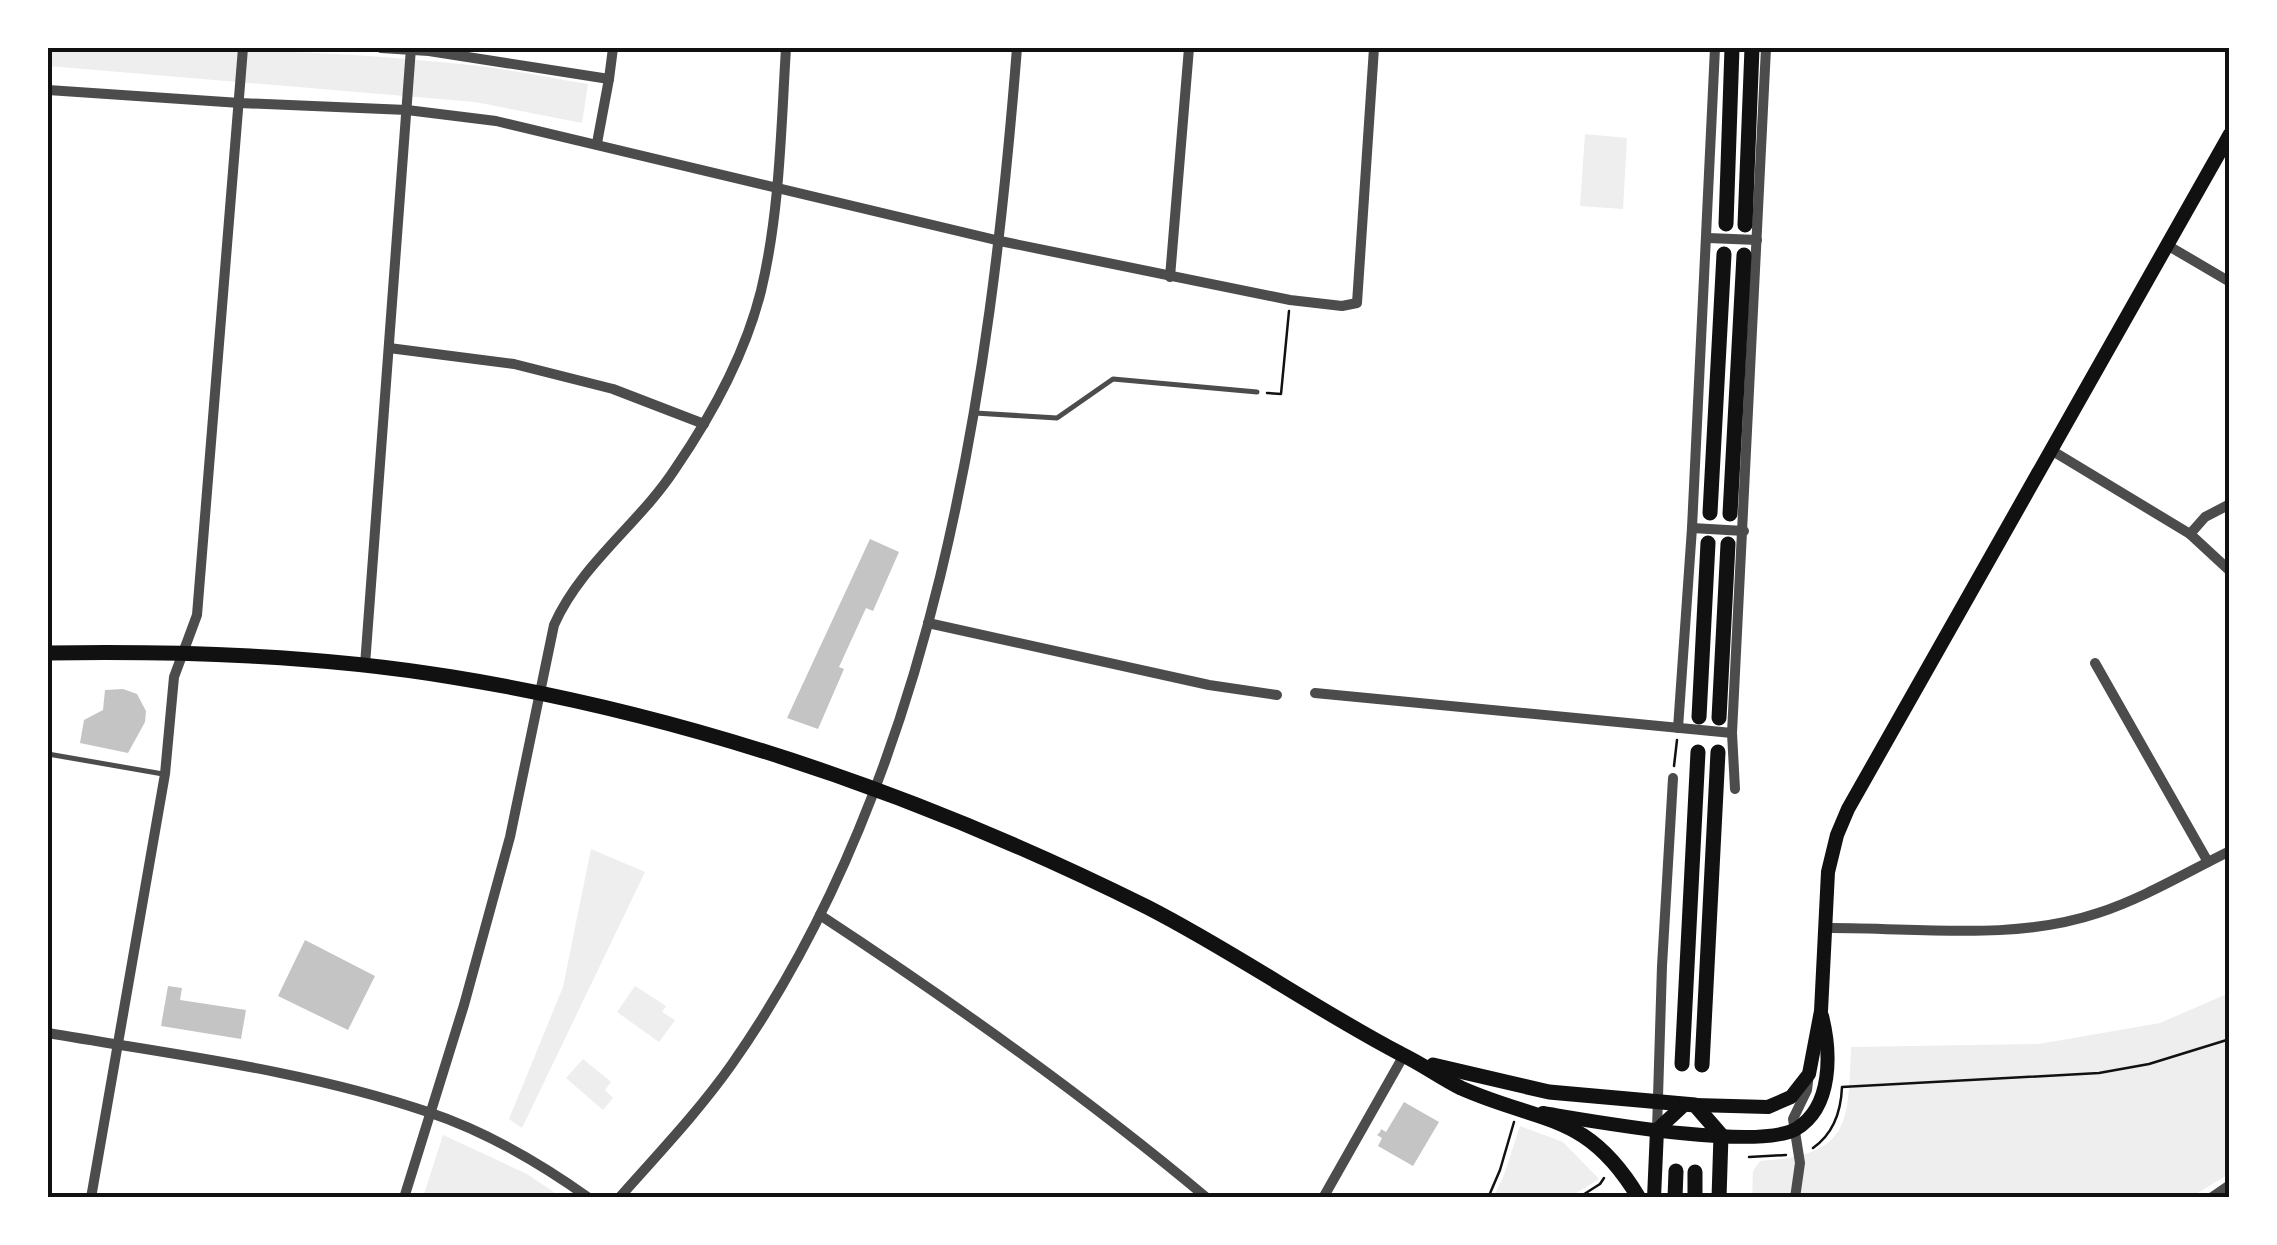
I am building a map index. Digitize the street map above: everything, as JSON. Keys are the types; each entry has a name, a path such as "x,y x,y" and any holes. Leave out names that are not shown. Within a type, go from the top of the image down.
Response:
{"main road":[{"path":"1726,224 1732,48"},
{"path":"1745,225 1752,48"},
{"path":"1412,1058 1549,1092 1768,1107 1791,1097 1809,1074 1821,1011 1832,853 1848,809 2230,134"},
{"path":"1710,513 1724,254"},
{"path":"1730,514 1744,255"},
{"path":"1699,717 1708,543"},
{"path":"1718,718 1728,544"},
{"path":"48,652 182,654 365,665 538,692 677,726 825,770 1146,907 1460,1087 1533,1111 1588,1138 1608,1154 1639,1198"},
{"path":"1682,1064 1698,752"},
{"path":"1702,1064 1718,752"},
{"path":"1533,1111 1657,1130 1721,1135 1794,1130 1810,1116 1824,1090 1828,1042 1821,1011"},
{"path":"1654,1198 1657,1130 1690,1104"},
{"path":"1690,1104 1721,1135 1719,1198"},
{"path":"1675,1198 1676,1171"},
{"path":"1695,1172 1695,1198"}],"street":[{"path":"91,1198 165,774 172,690 197,615 244,48"},
{"path":"381,48 411,48 609,79"},
{"path":"365,665 411,48"},
{"path":"596,143 613,48"},
{"path":"404,1198 464,1006 510,837 548,646 566,599 673,473 704,424 727,382 761,290 776,190 786,48"},
{"path":"619,1198 730,1068 763,1017 820,915 908,691 928,623 975,412 1000,242 1016,48"},
{"path":"1170,276 1189,48"},
{"path":"48,90 407,110 496,121 1000,242 1290,300 1342,306 1358,303 1374,48"},
{"path":"1678,728 1708,238 1715,48"},
{"path":"1734,789 1732,733 1766,48"},
{"path":"1708,238 1757,240"},
{"path":"2167,245 2230,282"},
{"path":"389,348 530,368 612,389 704,424"},
{"path":"2051,450 2190,534 2230,571"},
{"path":"2190,534 2205,517 2230,504"},
{"path":"1692,528 1744,531"},
{"path":"928,623 1209,685 1277,695"},
{"path":"2095,663 2208,862"},
{"path":"1315,692 1732,733"},
{"path":"1657,1130 1673,778"},
{"path":"1824,928 1992,930 2059,923 2130,900 2230,851"},
{"path":"820,915 1014,1047 1121,1126 1208,1198"},
{"path":"48,1033 316,1080 430,1112 509,1148 589,1198"},
{"path":"1323,1198 1412,1058"},
{"path":"1795,1198 1800,1153 1793,1119 1808,1090 1809,1074"},
{"path":"2211,1198 2230,1185"}],"lane":[{"path":"975,412 1057,418 1113,379 1257,392"},
{"path":"48,754 165,774"}],"path":[{"path":"1257,392 1281,394 1290,300"},
{"path":"1673,778 1678,728"},
{"path":"1750,1157 1800,1153 1816,1147 1839,1114 1842,1087 2099,1073 2149,1064 2230,1039"},
{"path":"1488,1198 1515,1121"},
{"path":"1578,1198 1604,1178"}],"shaded area":[{"path":"48,48 357,55 476,66 588,84 582,123 475,102 48,66"},
{"path":"1585,134 1627,138 1623,209 1580,206"},
{"path":"591,849 645,872 522,1128 509,1119 563,987"},
{"path":"635,986 666,1006 662,1012 675,1020 659,1042 617,1012"},
{"path":"2229,993 2229,1174 2191,1197 1752,1198 1753,1171 1760,1161 1812,1152 1828,1143 1838,1131 1848,1097 1851,1047 2039,1044 2160,1023"},
{"path":"583,1059 611,1082 605,1090 613,1098 603,1110 566,1078"},
{"path":"1520,1126 1563,1142 1599,1179 1570,1197 1493,1197"},
{"path":"443,1135 527,1174 561,1197 423,1197"}],"building":[{"path":"870,539 899,552 873,611 866,608 839,667 844,669 818,729 787,718"},
{"path":"123,689 137,694 146,711 145,722 128,753 80,743 84,720 103,710 105,690"},
{"path":"305,940 375,976 348,1030 278,996"},
{"path":"168,986 182,988 180,1000 246,1010 241,1039 161,1026"},
{"path":"1404,1102 1439,1122 1413,1166 1378,1146 1382,1138 1377,1135 1381,1129 1386,1132"}]}
